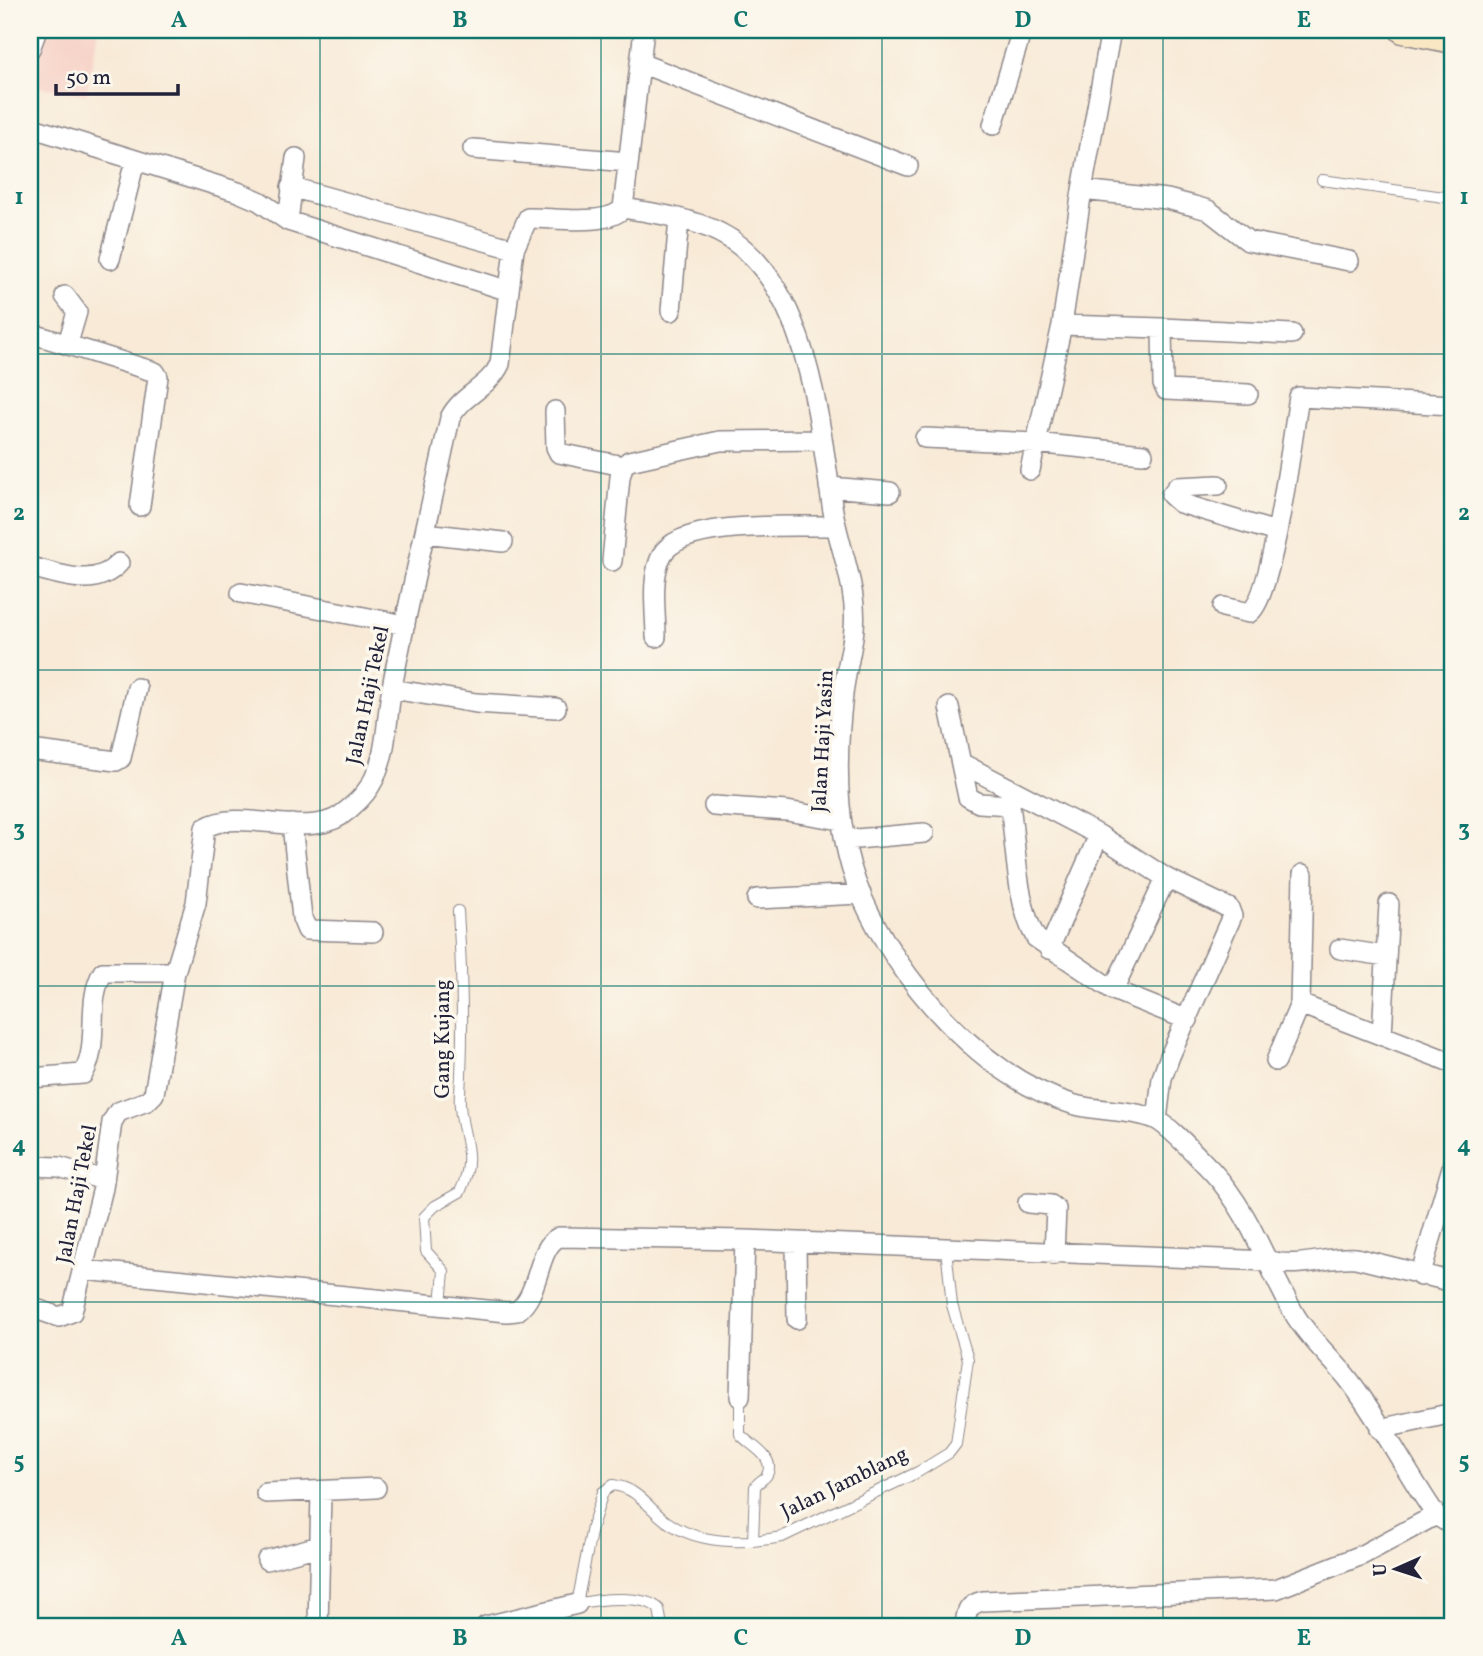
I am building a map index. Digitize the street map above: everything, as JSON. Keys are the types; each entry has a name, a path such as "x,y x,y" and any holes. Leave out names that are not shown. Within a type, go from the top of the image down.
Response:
{"main road":[{"path":"1403,30 1453,40"}],"street":[{"path":"30,48 37,30"},
{"path":"623,208 644,30"},
{"path":"993,125 1021,30"},
{"path":"1030,470 1062,325 1082,190 1111,30"},
{"path":"640,63 908,166"},
{"path":"30,127 238,192 259,201 288,221 509,291"},
{"path":"473,149 628,162"},
{"path":"288,221 290,187 296,158"},
{"path":"110,259 135,161"},
{"path":"290,187 514,249"},
{"path":"1082,190 1194,206 1217,215 1248,241 1349,261"},
{"name":"Jalan Haji Yasin","path":"623,208 700,224 725,235 750,255 792,315 804,353 835,526 849,568 855,625 843,697 840,820 861,894 891,948 934,1010 1005,1072 1071,1104 1157,1120"},
{"name":"Jalan Haji Tekel","path":"30,1307 66,1316 72,1312 104,1181 112,1122 118,1112 147,1101 154,1094 175,972 196,903 205,828 216,824 259,821 323,823 339,817 370,785 382,753 391,689 450,418 462,400 480,391 494,377 500,365 514,249 528,218 601,219 617,215 623,208"},
{"path":"671,311 679,219"},
{"path":"65,296 77,312 68,343"},
{"path":"1062,325 1292,334"},
{"path":"1162,328 1163,384 1166,390 1248,394"},
{"path":"30,333 155,372 158,377 141,506"},
{"path":"1223,607 1249,613 1256,608 1267,579 1299,397 1453,405"},
{"path":"555,411 556,447 559,453 623,466 634,459 720,441 821,440"},
{"path":"925,438 1035,443 1143,454"},
{"path":"612,561 623,466"},
{"path":"1218,485 1177,487 1171,495 1180,503 1276,532"},
{"path":"829,488 890,492"},
{"path":"656,636 657,573 661,556 672,544 713,531 835,526"},
{"path":"425,533 503,541"},
{"path":"30,567 87,580 110,573 119,563"},
{"path":"242,593 405,625"},
{"path":"30,750 116,761 121,758 137,688"},
{"path":"391,689 476,703 556,708"},
{"path":"949,707 963,782 972,801 1011,796"},
{"path":"961,763 1011,796 1099,835 1166,877 1225,904 1233,916 1162,1078 1157,1120 1212,1171 1241,1209 1270,1261 1275,1280 1298,1320 1349,1380 1380,1429 1447,1520 1276,1589 983,1601 974,1603 967,1611 965,1626"},
{"path":"1011,796 1029,926 1049,949 1113,989 1188,1020"},
{"path":"713,806 787,811 840,820"},
{"path":"292,824 302,918 307,930 373,932"},
{"path":"845,840 924,832"},
{"path":"1049,949 1099,835"},
{"path":"1276,1061 1300,1004 1303,874"},
{"path":"1113,989 1166,877"},
{"path":"757,899 861,894"},
{"path":"1382,1036 1389,904"},
{"path":"1340,949 1386,956"},
{"path":"30,1079 83,1074 90,1061 97,987 103,972 111,969 175,972"},
{"path":"1300,1004 1453,1063"},
{"path":"1420,1276 1453,1164"},
{"path":"30,1166 59,1167 104,1181"},
{"path":"1028,1203 1051,1205 1056,1209 1054,1254"},
{"path":"84,1270 441,1306 517,1311 530,1298 547,1248 559,1237 745,1240 1270,1261 1297,1265 1326,1259 1356,1258 1420,1276 1453,1282"},
{"path":"740,1397 745,1240"},
{"path":"796,1242 797,1320"},
{"path":"1380,1429 1453,1413"},
{"path":"266,1493 376,1488"},
{"path":"317,1626 321,1492"},
{"path":"267,1560 319,1546"},
{"path":"486,1626 539,1620 577,1604"},
{"path":"1444,1626 1453,1621"}],"lane":[{"path":"1322,180 1444,197 1453,193"},
{"name":"Gang Kujang","path":"441,1306 444,1271 426,1251 424,1217 435,1206 460,1192 470,1161 460,1093 463,1078 463,1020 458,911"},
{"name":"Jalan Jamblang","path":"577,1604 600,1496 613,1485 633,1492 678,1528 718,1541 752,1541 782,1537 939,1461 956,1444 968,1359 952,1305 946,1248"},
{"path":"740,1397 740,1434 762,1451 768,1467 766,1476 755,1488 752,1541"},
{"path":"577,1604 611,1599 652,1602 659,1609 662,1626"}],"shaded area":[{"path":"43,30 98,30 86,95 30,85 30,64"}]}
